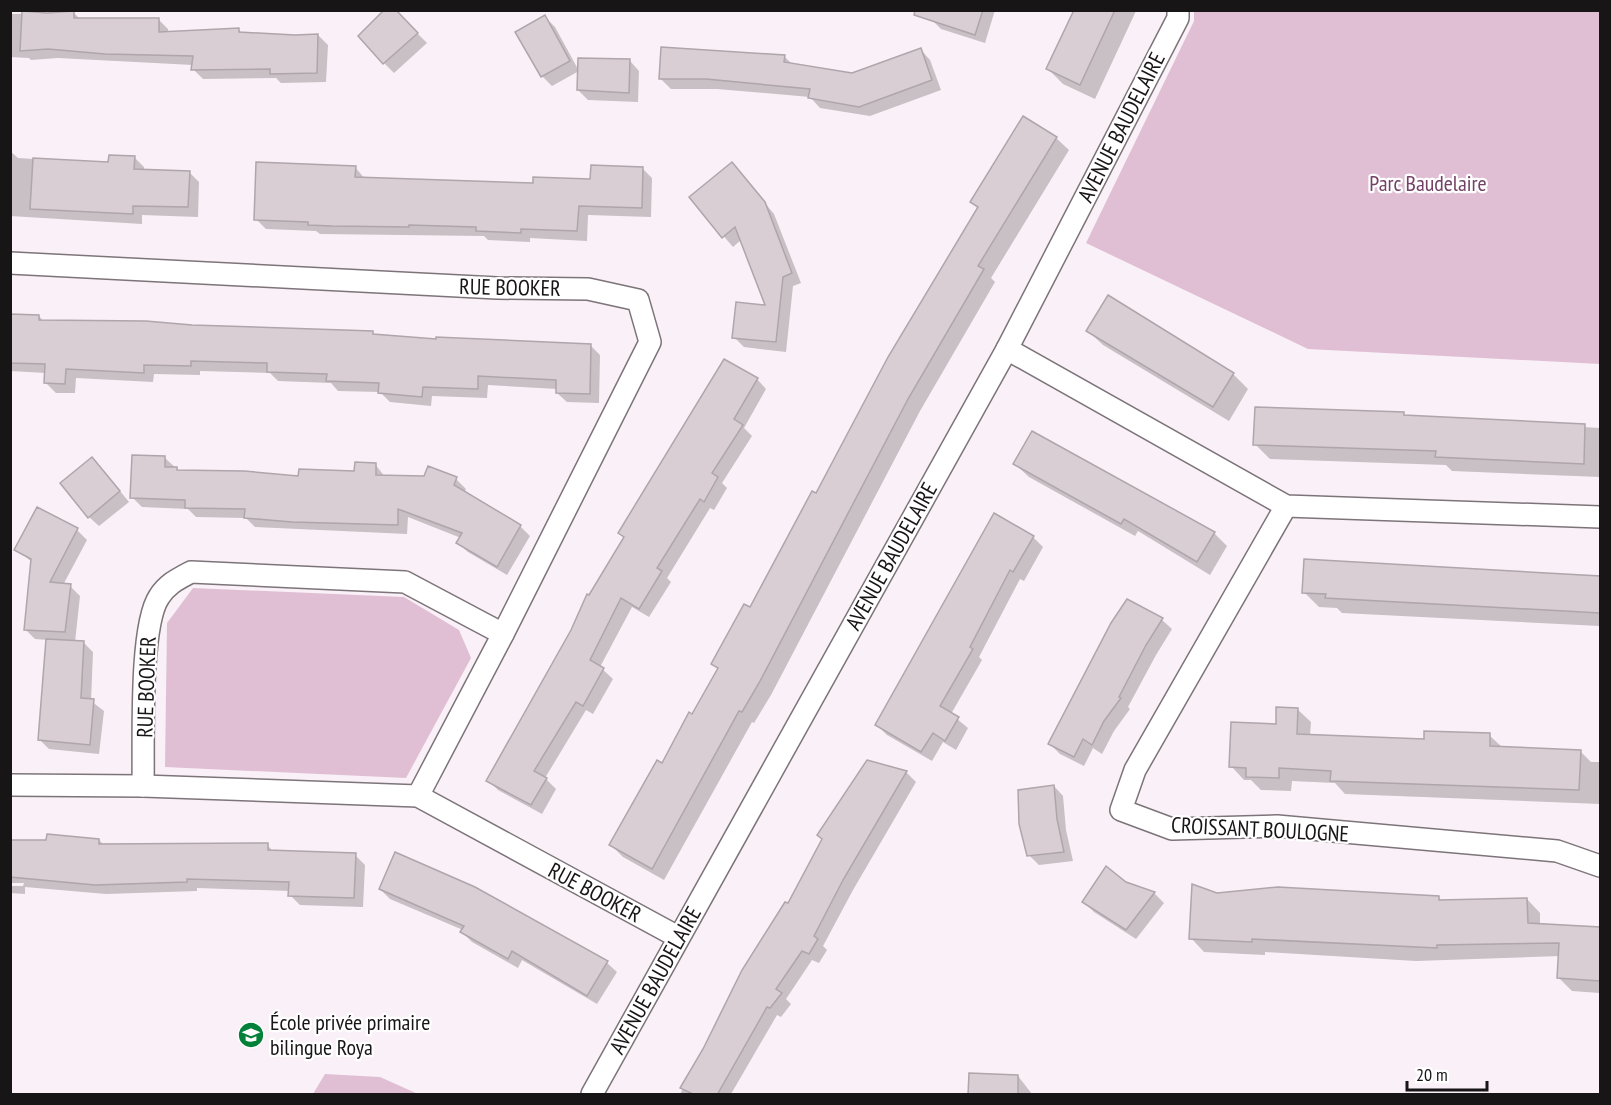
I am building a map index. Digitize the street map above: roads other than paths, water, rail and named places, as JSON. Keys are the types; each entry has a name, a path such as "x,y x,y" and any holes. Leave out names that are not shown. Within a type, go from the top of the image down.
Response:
{"street":[{"name":"AVENUE BAUDELAIRE","path":"592,1095 678,936 1007,350 1178,18 1178,10"},
{"name":"RUE BOOKER","path":"10,263 497,288 588,289 638,300 650,342 503,634 418,796"},
{"path":"1007,350 1286,506 1600,517"},
{"name":"CROISSANT BOULOGNE","path":"1286,506 1135,770 1121,810 1172,829 1277,826 1557,851 1600,866"},
{"name":"RUE BOOKER","path":"143,786 147,627 158,598 170,584 191,572 405,582 503,634"},
{"name":"RUE BOOKER","path":"10,785 143,786 418,796 678,936"}],"place":[{"name":"École privée primaire bilingue Roya","path":"251,1035"}],"park label":[{"name":"Parc Baudelaire","path":"1428,183"}]}
